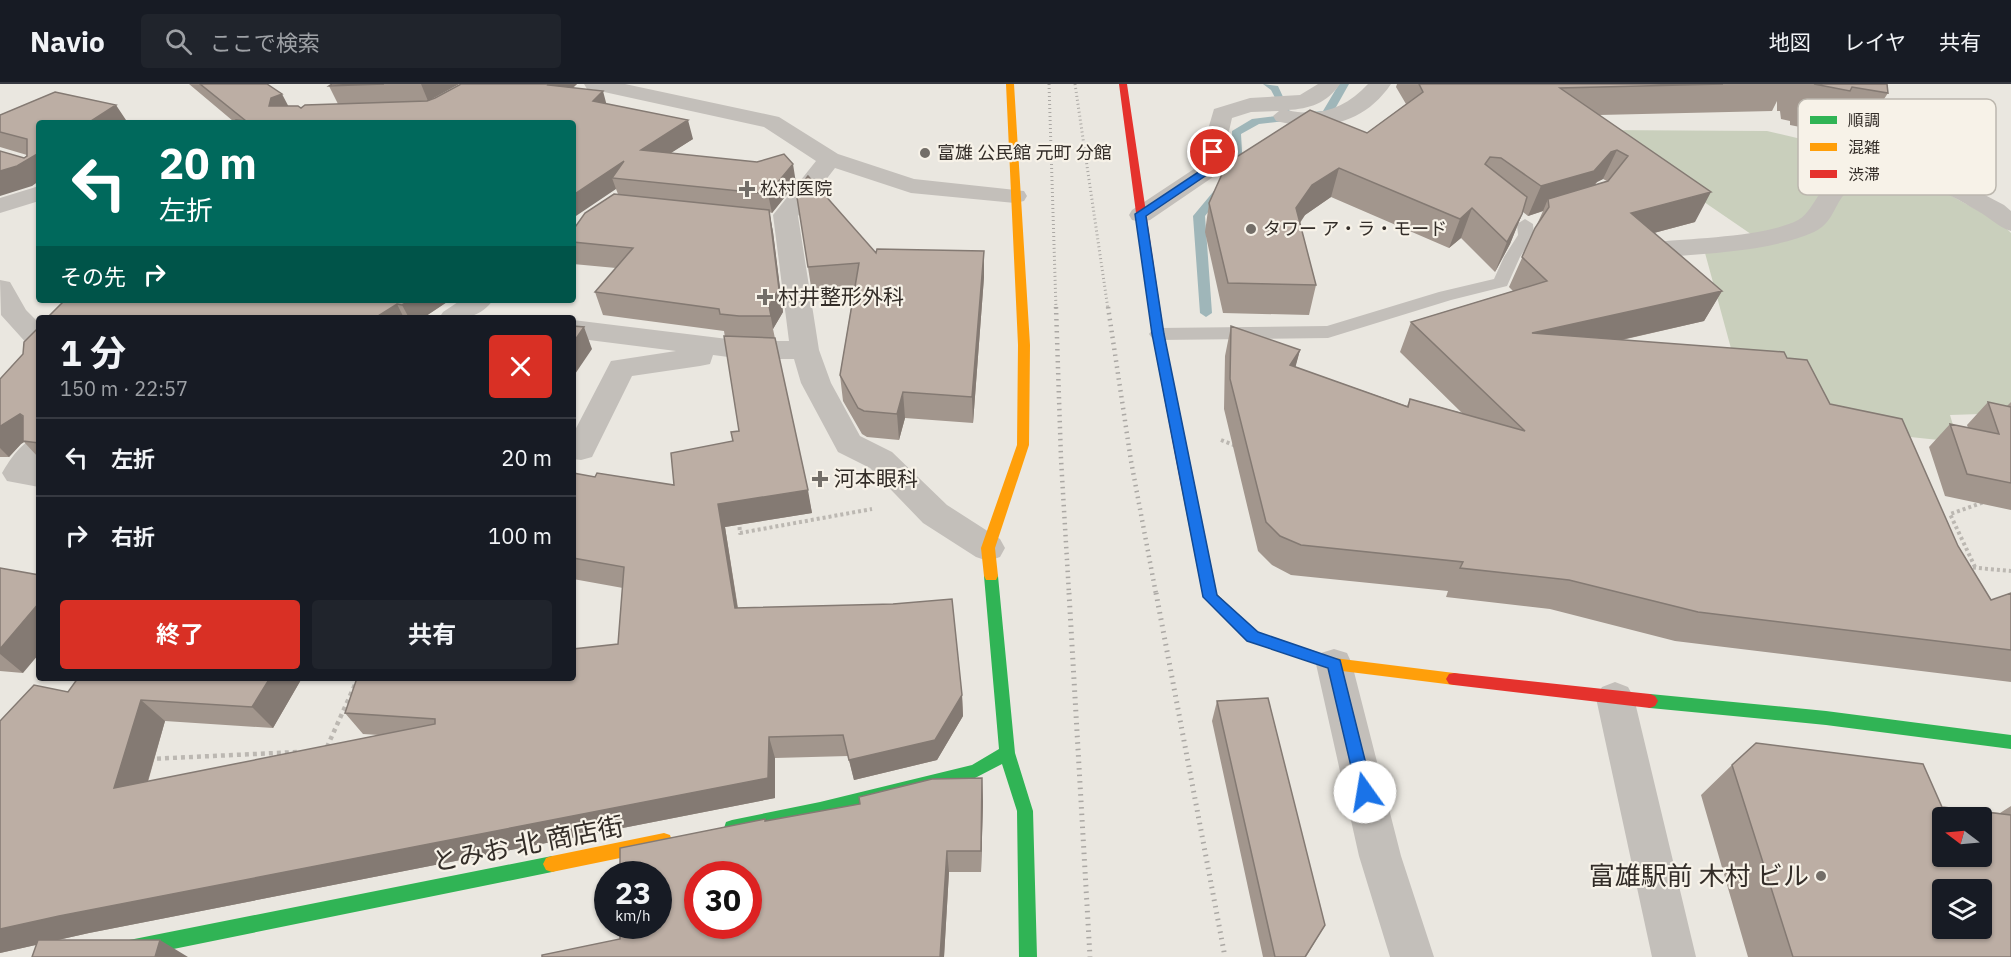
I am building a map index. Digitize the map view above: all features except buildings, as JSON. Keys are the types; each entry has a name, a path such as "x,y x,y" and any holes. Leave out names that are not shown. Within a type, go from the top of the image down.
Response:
{"street":[{"path":"595,84 771,122 830,159 911,186 1015,196"},
{"path":"1010,84 1024,345 1023,445 988,548 1006,753 1025,811 1028,957"},
{"path":"1123,84 1158,334 1210,597 1252,637 1334,664 1615,698 1826,718 2011,742"},
{"path":"1141,214 1208,170 1222,114 1249,105 1296,104 1325,90 1329,84"},
{"path":"1249,105 1296,120 1341,116 1369,98 1380,84"},
{"path":"830,159 775,223 805,350 816,383 849,444 881,460 934,514 988,548"},
{"path":"0,206 36,195"},
{"path":"1656,250 1780,234 1809,225 1831,195"},
{"path":"1966,195 1995,210 2011,223"},
{"path":"0,288 36,350"},
{"path":"576,330 744,350 805,350"},
{"path":"576,448 581,449 621,368 744,350"},
{"path":"36,451 18,473 36,475"},
{"path":"1334,664 1380,856 1412,957"},
{"path":"1615,698 1674,957"},
{"path":"716,831 820,810 975,771 1006,753"},
{"name":"とみお 北 商店街","path":"89,957 681,838"}],"lane":[{"path":"1158,334 1328,332 1446,296 1501,282 1512,257 1526,235 1530,222 1509,211"}],"path":[{"path":"1176,424 1242,448"},
{"path":"1976,568 1950,514 1993,498"},
{"path":"737,511 740,532 920,500"},
{"path":"1964,567 2011,572"},
{"path":"326,751 357,681"},
{"path":"143,759 303,752"}],"green space":[{"path":"1599,130 1767,131 1798,138 1798,195 1950,195 2001,223 2011,233 2011,413 1950,415 1958,442 1824,428 1735,363 1705,253 1764,243"}],"waterway":[{"path":"1268,84 1275,88 1287,113"},
{"path":"1206,313 1199,216 1238,168 1236,133 1256,121 1327,114 1344,84"}],"railway":[{"path":"1049,84 1056,309"},
{"path":"1075,84 1108,309"},
{"path":"1056,307 1061,459 1069,594"},
{"path":"1108,307 1131,461 1156,594"},
{"path":"1069,593 1090,957"},
{"path":"1156,593 1225,957"}],"traffic: fast":[{"path":"991,576 1007,753 1025,811 1028,957"},
{"path":"1650,701 1826,718 2011,742"},
{"path":"732,828 820,810 975,771 1007,753"},
{"path":"89,957 552,864"}],"traffic: slow":[{"path":"991,576 988,548 1023,445 1024,345 1010,84"},
{"path":"1188,486 1210,597 1252,637 1334,664 1454,679"},
{"path":"552,864 664,841"}],"traffic: jam":[{"path":"1123,84 1158,334 1188,486"},
{"path":"1454,679 1650,701"}],"place":[{"name":"富雄 公民館 元町 分館","path":"925,153"},
{"name":"松村医院","path":"747,189"},
{"name":"タワー ア・ラ・モード","path":"1251,229"},
{"name":"村井整形外科","path":"765,297"},
{"name":"河本眼科","path":"820,479"},
{"name":"富雄駅前 木村 ビル","path":"1821,876"}],"route":[{"path":"1213,152 1208,170 1141,214 1158,334 1210,597 1252,637 1334,664 1365,792"}]}
